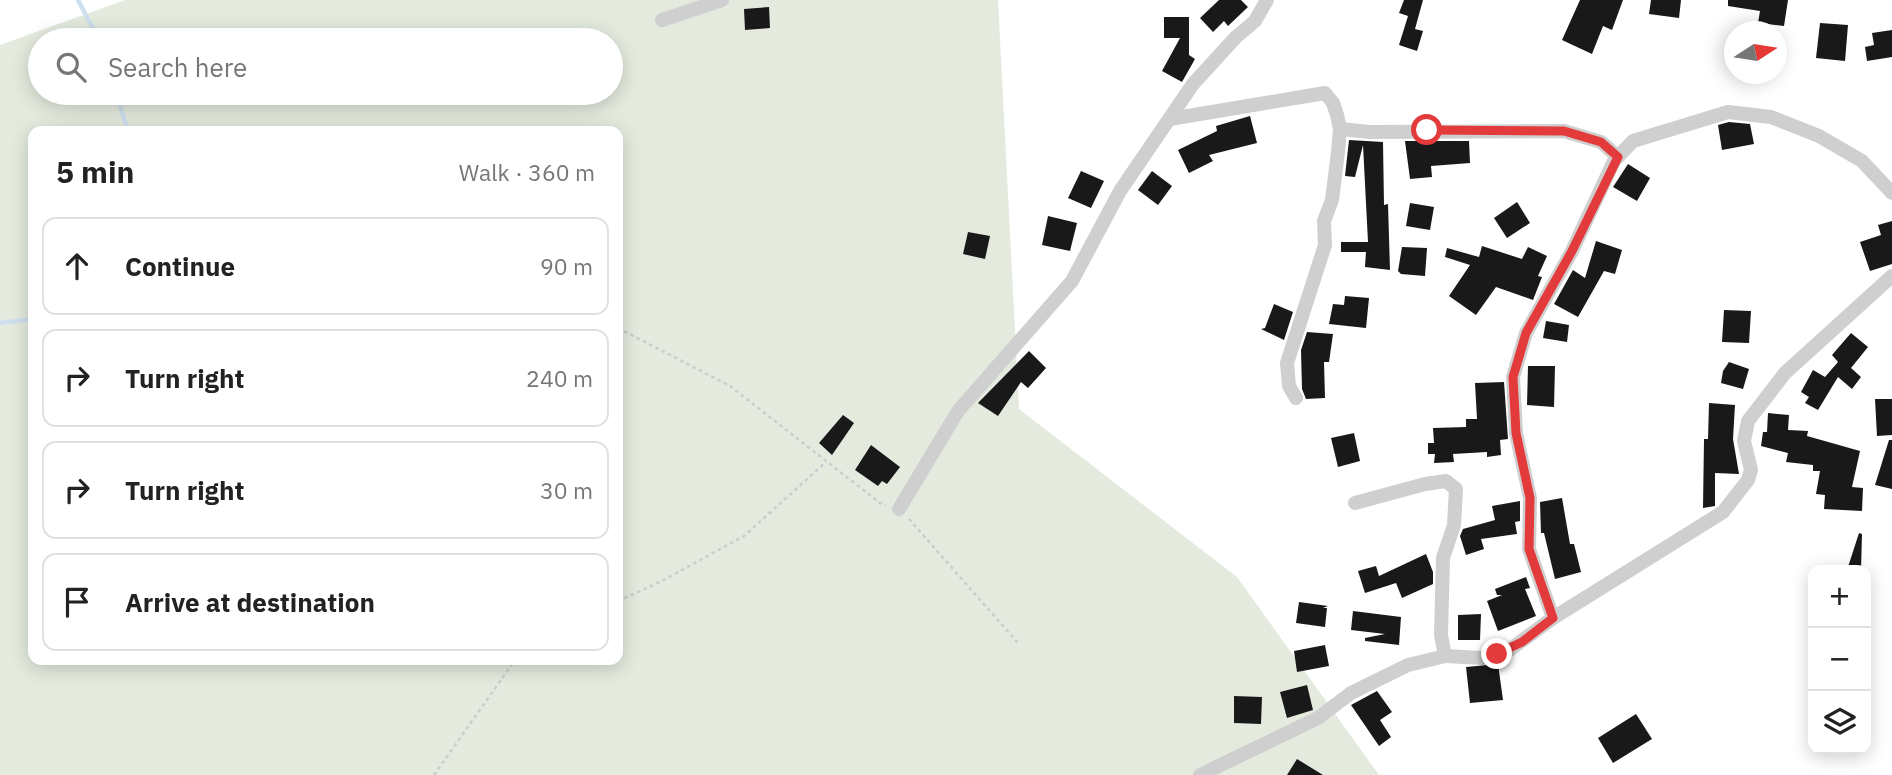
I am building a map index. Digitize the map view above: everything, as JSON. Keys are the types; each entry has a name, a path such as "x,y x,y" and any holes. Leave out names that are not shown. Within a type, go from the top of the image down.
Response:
{"street":[{"path":"662,20 722,0"},
{"path":"899,509 958,411 1072,281 1120,191 1193,84 1255,21 1267,0"},
{"path":"1170,119 1325,93 1333,103 1340,129 1332,200 1324,221 1325,245 1287,363 1289,386 1296,398"},
{"path":"1553,618 1529,549 1530,498 1516,433 1513,377 1526,333 1572,251 1618,157 1633,141 1728,112 1771,117 1819,136 1862,161 1892,193"},
{"path":"1340,129 1370,132 1564,131 1601,142 1618,157"},
{"path":"1200,775 1318,718 1351,693 1408,664 1445,656 1482,657 1508,651 1553,618 1723,512 1748,480 1751,470 1744,441 1748,421 1785,373 1892,276"},
{"path":"1355,503 1424,484 1446,481 1456,489 1454,525 1443,558 1441,635 1445,656"}],"path":[{"path":"623,331 730,386 880,503 899,509 1018,643"},
{"path":"623,599 660,582 744,536 826,462"},
{"path":"434,775 511,665"}],"shaded area":[{"path":"125,0 998,0 1019,409 1237,577 1379,775 0,775 0,45 28,35 28,105 623,105 623,28 47,28"}],"building":[{"path":"1219,0 1241,0 1248,7 1228,26 1224,21 1213,32 1200,18"},
{"path":"1404,0 1423,0 1415,29 1423,31 1417,51 1399,45 1408,16 1399,13"},
{"path":"1580,0 1623,0 1612,30 1603,26 1592,54 1562,40"},
{"path":"1651,0 1681,0 1679,18 1649,14"},
{"path":"1728,0 1788,0 1785,21 1758,21 1760,11 1728,6"},
{"path":"769,7 770,28 745,30 744,9"},
{"path":"1164,17 1189,17 1189,55 1195,59 1182,82 1162,71 1180,38 1164,38"},
{"path":"1820,23 1848,25 1845,61 1816,58"},
{"path":"1892,30 1892,57 1867,61 1865,47 1874,45 1872,33"},
{"path":"1250,116 1257,143 1209,155 1213,161 1189,173 1178,150 1217,131 1216,126"},
{"path":"1729,122 1750,124 1754,144 1722,150 1718,125"},
{"path":"1349,140 1383,142 1384,205 1388,204 1390,270 1365,267 1366,252 1341,252 1341,242 1368,242 1363,145 1355,177 1345,176"},
{"path":"1405,141 1469,141 1470,163 1431,166 1432,177 1410,179"},
{"path":"1628,164 1650,178 1637,201 1613,187"},
{"path":"1081,171 1104,181 1091,208 1068,198"},
{"path":"1152,171 1172,186 1158,205 1138,190"},
{"path":"1517,202 1530,223 1507,238 1494,218"},
{"path":"1410,203 1434,207 1430,230 1406,226"},
{"path":"1048,216 1077,223 1070,251 1042,245"},
{"path":"1892,221 1892,264 1870,271 1860,242 1881,235 1878,225"},
{"path":"968,232 990,236 985,259 963,254"},
{"path":"1596,241 1622,250 1615,274 1604,271 1578,317 1554,304 1573,270 1585,278"},
{"path":"1482,246 1522,259 1528,247 1547,256 1538,276 1542,277 1533,300 1496,287 1476,315 1449,296 1470,265 1445,257 1447,248 1479,257"},
{"path":"1402,247 1427,248 1425,276 1401,274 1398,271"},
{"path":"1345,296 1369,298 1366,328 1329,324 1333,304 1344,305"},
{"path":"1274,304 1293,312 1284,340 1261,329 1265,328"},
{"path":"1724,310 1751,311 1749,343 1722,342"},
{"path":"1546,321 1569,325 1567,342 1543,338"},
{"path":"1307,332 1333,334 1329,362 1324,362 1325,398 1306,399 1302,389 1301,350"},
{"path":"1851,333 1868,347 1851,368 1861,377 1852,389 1838,377 1818,410 1805,403 1809,397 1801,392 1813,370 1825,377 1838,362 1832,355"},
{"path":"1029,351 1046,368 1028,388 1021,382 998,416 978,403"},
{"path":"1729,362 1749,369 1743,389 1721,383 1723,371"},
{"path":"1528,366 1555,366 1554,407 1527,405"},
{"path":"1504,382 1508,439 1500,440 1501,455 1487,457 1487,452 1453,454 1454,462 1434,463 1435,454 1428,454 1428,443 1434,443 1433,428 1466,427 1466,419 1477,419 1475,383"},
{"path":"1875,399 1892,399 1892,435 1877,436"},
{"path":"1709,403 1735,405 1733,439 1739,474 1715,473 1715,506 1703,508 1704,439 1708,439"},
{"path":"1768,413 1789,415 1788,430 1808,431 1807,436 1860,451 1852,487 1863,488 1862,511 1824,509 1825,495 1816,494 1820,471 1813,471 1813,465 1786,462 1788,453 1761,446 1763,432 1767,432"},
{"path":"843,415 854,423 832,455 819,443"},
{"path":"1354,433 1360,461 1338,467 1331,438"},
{"path":"1889,440 1892,440 1892,489 1875,485"},
{"path":"871,445 900,467 887,484 882,481 878,486 855,470"},
{"path":"1562,498 1570,544 1574,544 1581,572 1555,579 1544,533 1541,533 1540,502"},
{"path":"1520,501 1520,521 1515,522 1517,534 1481,539 1484,549 1466,555 1460,536 1463,529 1495,520 1492,506"},
{"path":"1859,533 1862,534 1861,565 1849,565"},
{"path":"1426,554 1433,572 1433,584 1402,598 1396,583 1365,593 1358,571 1376,566 1379,576"},
{"path":"1526,577 1530,588 1525,589 1536,616 1498,631 1487,601 1502,595 1497,595 1495,589"},
{"path":"1299,602 1328,606 1323,608 1327,608 1325,627 1296,623"},
{"path":"1353,611 1401,617 1399,645 1365,641 1365,638 1385,634 1351,630"},
{"path":"1481,614 1480,640 1458,640 1458,615"},
{"path":"1325,645 1329,666 1297,672 1294,651"},
{"path":"1498,664 1503,700 1470,703 1466,667"},
{"path":"1307,685 1313,710 1287,718 1280,692"},
{"path":"1377,691 1392,712 1380,720 1391,737 1379,746 1351,705"},
{"path":"1234,696 1262,697 1261,724 1234,723"},
{"path":"1636,714 1652,739 1613,763 1598,738"},
{"path":"1297,759 1323,775 1287,775"}],"waterway":[{"path":"78,0 93,28"},
{"path":"120,105 126,126"},
{"path":"0,323 28,320"}],"route":[{"path":"1427,130 1564,131 1601,142 1618,157 1572,251 1526,333 1513,377 1516,433 1530,498 1529,549 1536,576 1553,618 1522,642 1497,654"}]}
